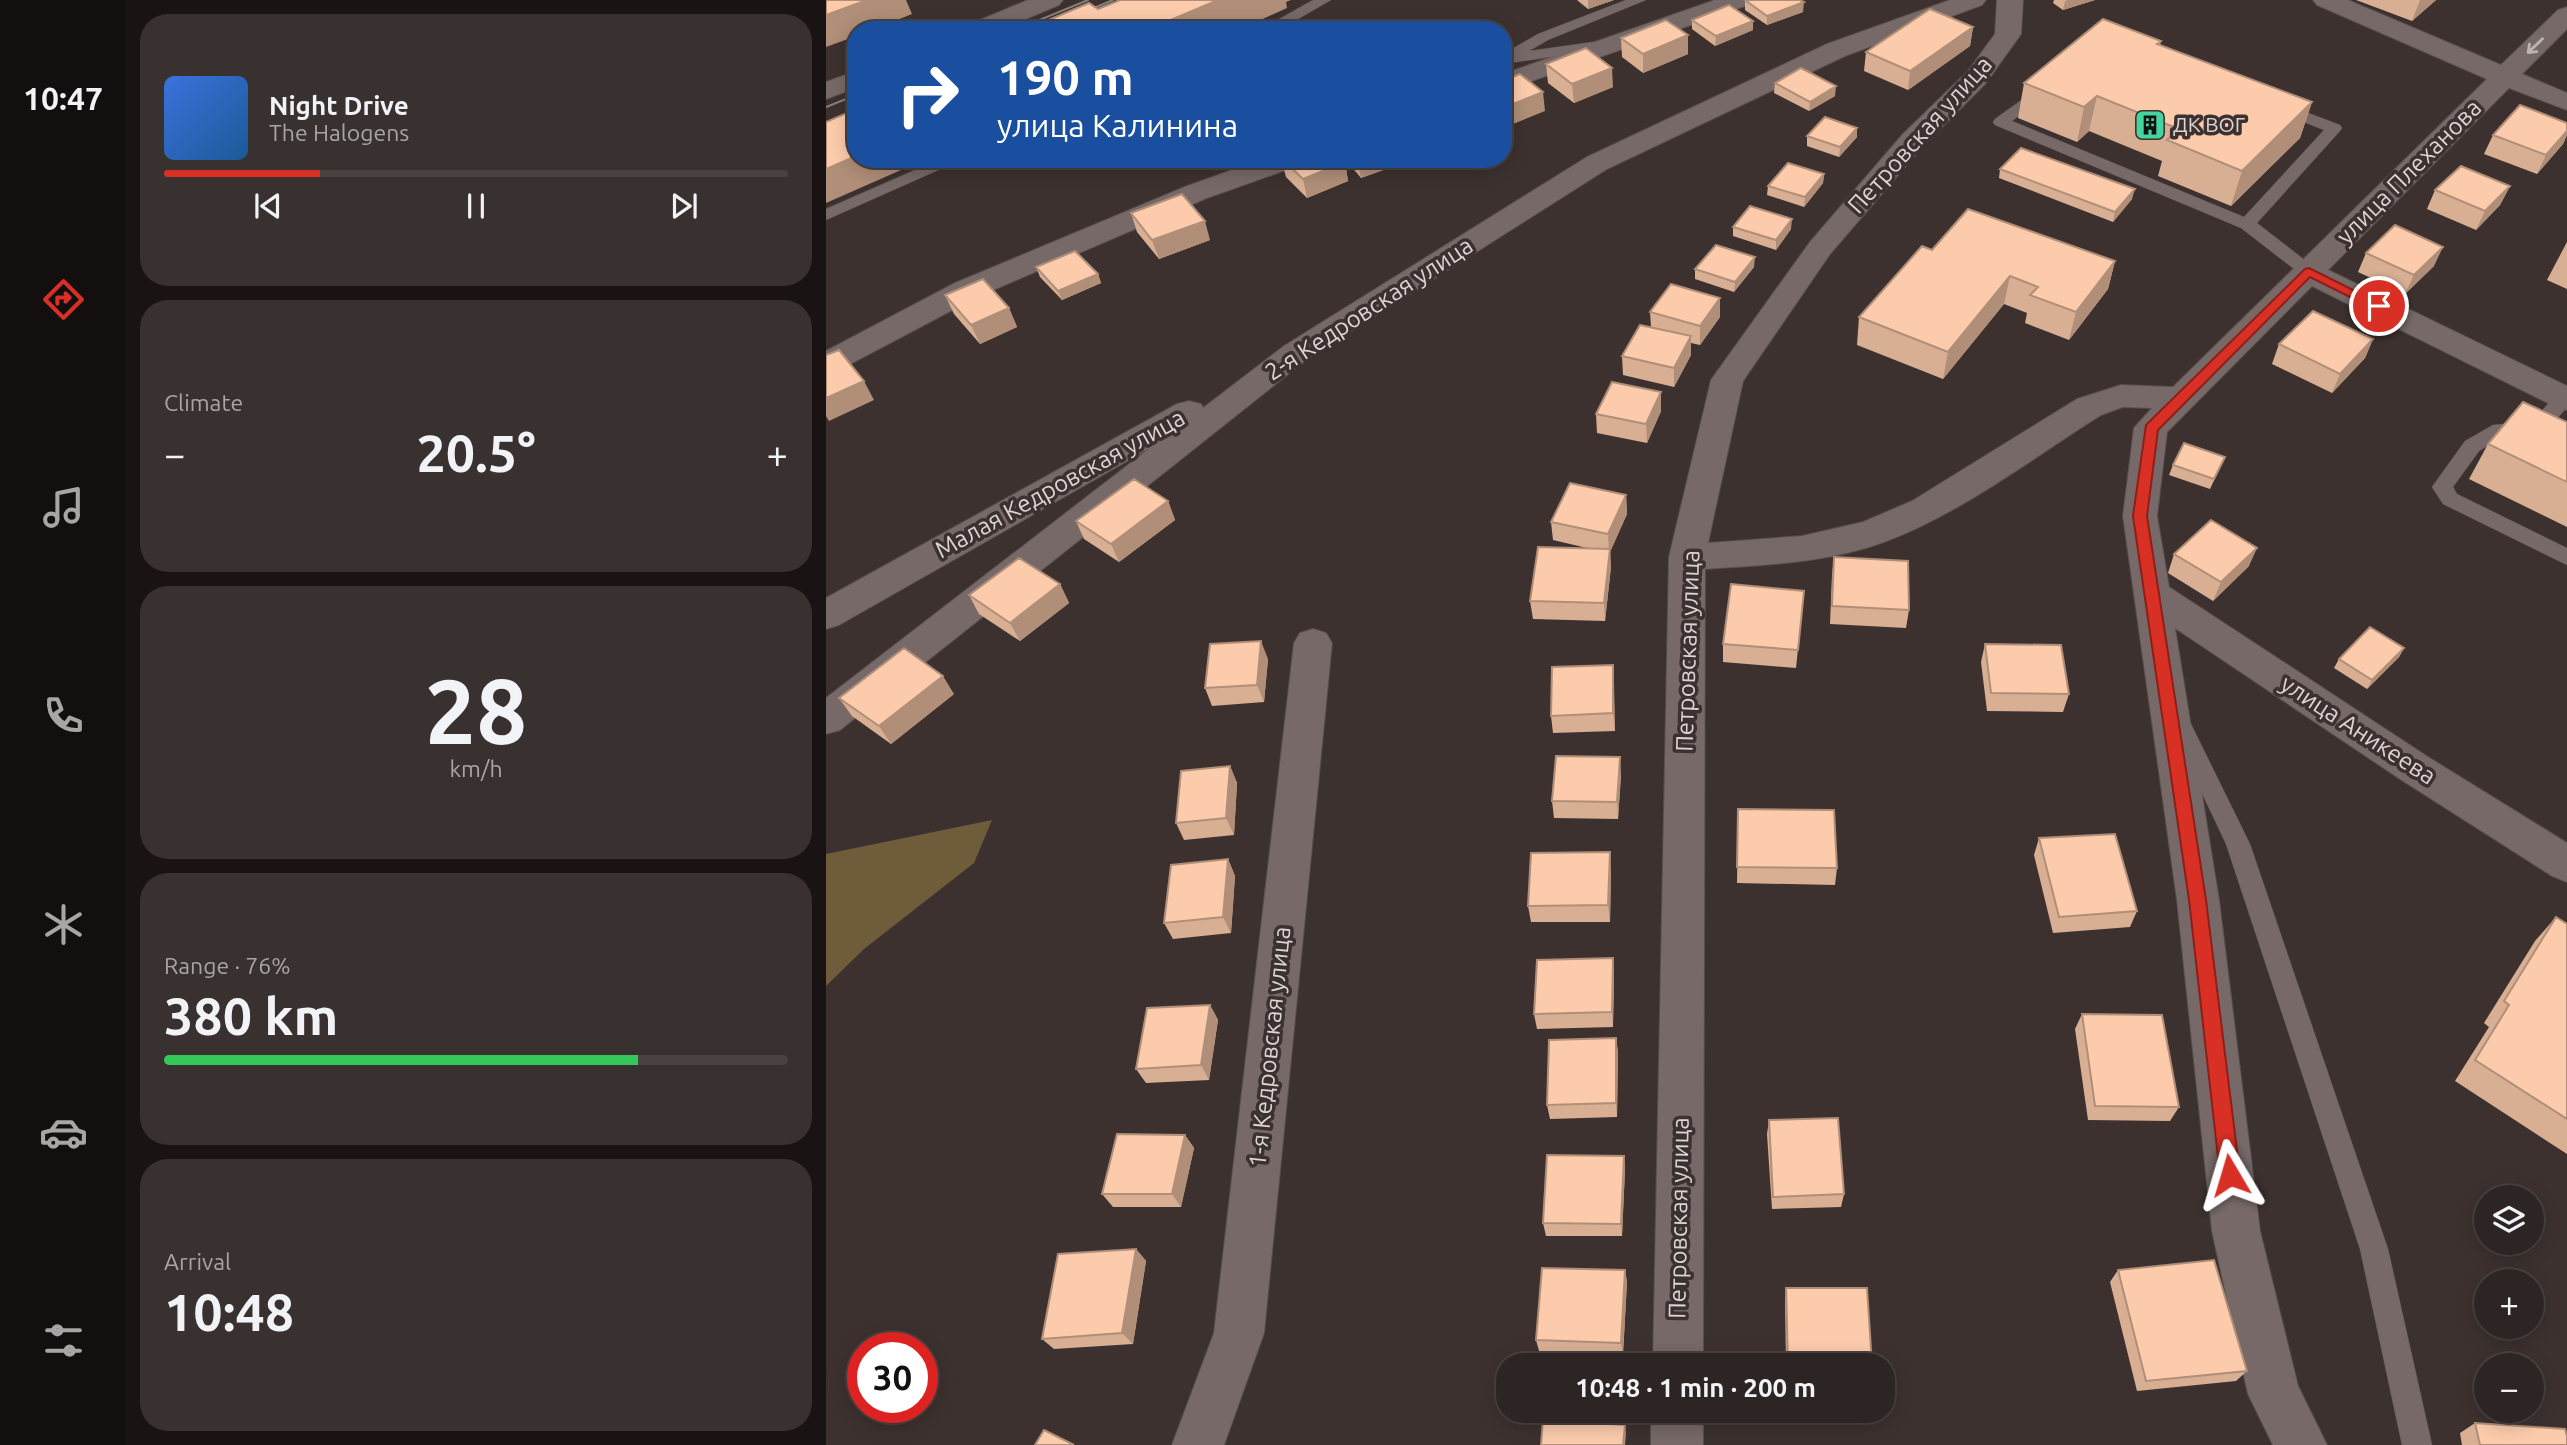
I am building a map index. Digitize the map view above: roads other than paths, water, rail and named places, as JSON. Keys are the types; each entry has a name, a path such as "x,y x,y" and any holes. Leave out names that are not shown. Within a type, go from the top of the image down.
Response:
{"street":[{"path":"999,21 1050,0"},
{"path":"1512,80 1739,0"},
{"name":"2-я Кедровская улица","path":"826,719 1295,354 1597,163 1836,50 1973,0"},
{"name":"Петровская улица","path":"1678,1353 1687,557 1727,380 1820,248 1913,139 1977,77 2008,34 2010,0"},
{"path":"2326,0 2449,50 2503,78 2567,103"},
{"name":"улица Плеханова","path":"2301,1445 2274,1394 2236,1231 2198,900 2140,516 2151,428 2567,15"},
{"path":"826,91 847,83"},
{"path":"826,364 966,290 1197,192 1265,168"},
{"path":"2309,272 2566,398"},
{"name":"Малая Кедровская улица","path":"826,615 1295,354"},
{"path":"1687,557 1802,549 1871,533 1924,510 2089,407 2122,396 2181,398"},
{"name":"улица Аникеева","path":"2151,593 2403,760 2567,864"},
{"name":"1-я Кедровская улица","path":"1198,1445 1239,1333 1313,643"},
{"path":"1677,1423 1677,1445"}],"lane":[{"path":"1284,21 1324,0"},
{"path":"1512,55 1543,37 1639,0"},
{"path":"1512,59 1610,45"},
{"path":"2062,75 2001,122 2247,224 2309,272"},
{"path":"2247,224 2334,128 2259,100"},
{"path":"826,215 934,168"},
{"path":"2566,398 2539,427 2500,430 2472,446 2442,487 2450,499 2567,557"},
{"path":"2167,699 2238,844 2374,1248 2417,1445"}],"tram line":[{"path":"1037,21 1088,0"},
{"path":"1077,15 1113,0"},
{"path":"826,107 847,99"}],"place":[{"name":"ДК ВОГ","path":"2150,125"}]}
